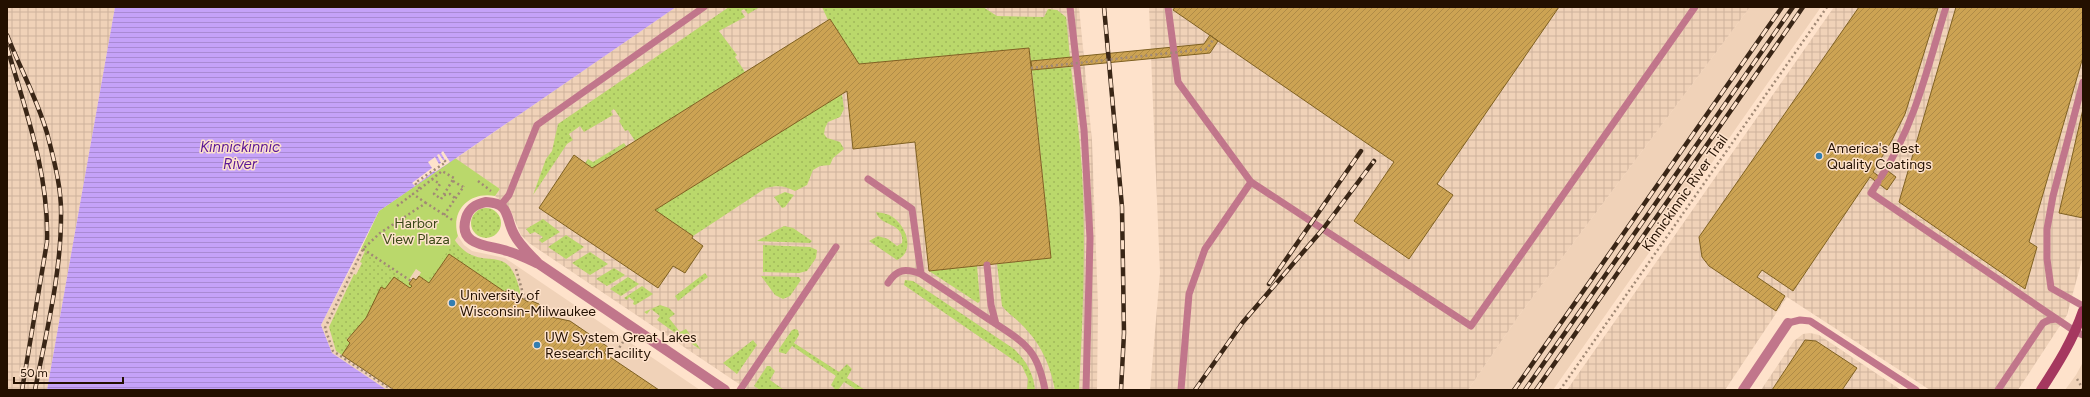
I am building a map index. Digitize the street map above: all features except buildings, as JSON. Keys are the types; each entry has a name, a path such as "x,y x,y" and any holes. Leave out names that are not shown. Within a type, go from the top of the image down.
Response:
{"main road":[{"path":"2041,390 2079,334 2083,311"}],"street":[{"path":"539,264 519,242 510,226 506,211 500,206 494,202 478,203 468,213 465,223 467,234 477,244 483,247 506,250 539,264 725,390"},
{"path":"1743,390 1788,323"}],"lane":[{"path":"500,206 510,195 537,125 704,7"},
{"path":"1070,7 1084,130 1090,238 1086,390"},
{"path":"1168,7 1178,82 1251,182 1471,326 1695,7"},
{"path":"1946,7 1905,136 1871,193 2079,334"},
{"path":"2083,82 2053,196 2047,229 2047,259 2051,288 2083,306"},
{"path":"868,179 912,209 921,274"},
{"path":"1181,390 1189,294 1205,249 1251,182"},
{"path":"740,390 836,247"},
{"path":"987,265 991,305 996,324"},
{"path":"888,283 893,275 901,270 910,269 921,274 1017,338 1032,352 1038,362 1045,390"},
{"path":"1998,390 2043,323 2048,320 2056,319"},
{"path":"1788,323 1800,320 1810,320 1916,390"}],"path":[{"name":"Kinnickinnic River Trail","path":"1560,390 1827,7"},
{"path":"1032,68 1207,49 1214,38"},
{"path":"420,189 415,183 446,162 444,160"},
{"path":"397,206 442,170 454,178 453,180 463,186 444,215"},
{"path":"432,179 440,184 434,194 441,199 453,180"},
{"path":"478,181 489,188 491,192"},
{"path":"413,194 453,221 465,223"},
{"path":"444,195 450,194 456,198"},
{"path":"392,390 334,351 325,328 363,249 380,233 426,203"},
{"path":"363,249 411,281"},
{"path":"516,269 524,297 528,301"},
{"path":"606,350 614,356 623,342"},
{"path":"2077,379 2083,389"}],"shaded area":[{"path":"7,7 115,7 47,390 7,390"},
{"path":"676,7 1079,7 1092,141 1098,306 1097,390 748,390 529,243 521,235 510,209 495,196 500,189 455,159"},
{"path":"1149,7 1750,7 1520,314 1468,390 1150,390 1160,273"},
{"path":"1750,7 1821,7 1553,390 1468,390 1520,314"},
{"path":"1834,7 2083,7 2083,256 2067,315 2018,390 1930,390 1787,297 1725,390 1567,390"},
{"name":"University of Wisconsin-Milwaukee","path":"458,236 464,245 472,251 505,258 700,390 387,390 332,353 321,325 361,249 408,281 416,269 429,278"},
{"path":"1810,333 1819,335 1901,390 1761,390 1794,341 1803,334"},
{"path":"2083,362 2083,390 2065,390 2076,375"}],"green space":[{"path":"729,7 760,7 748,14 744,9 741,11 745,17 719,31 737,55 735,57 745,72 635,141 628,130 625,131 619,121 621,119 614,109 611,111 613,115 584,132 580,126 569,134 573,140 567,144 533,195 546,159 552,151 558,124"},
{"path":"822,7 983,7 997,16 1044,17 1048,9 1057,10 1066,17 1070,58 1031,61 1029,48 859,64 830,19 828,20"},
{"path":"1071,67 1080,146 1084,227 1084,281 1079,390 1055,390 1047,363 1039,347 1029,332 1002,306 997,264 1051,258 1032,70"},
{"path":"842,94 844,109 840,117 828,122 824,134 827,138 840,142 844,149 833,158 830,165 820,166 813,170 807,185 795,191 781,186 766,188 693,236 655,210"},
{"path":"624,143 626,146 592,168 585,163 588,159 593,162"},
{"name":"Harbor View Plaza","path":"455,158 500,189 495,196 478,196 464,204 457,218 456,227 458,236 429,278 416,269 408,281 361,249 379,211"},
{"path":"785,192 794,195 785,207 782,208 774,197"},
{"path":"486,208 492,209 500,217 500,229 492,237 486,238 480,237 472,229 471,223 472,217 480,209"},
{"path":"876,212 883,213 894,218 899,222 905,234 907,240 906,251 903,256 897,260 869,241 878,236 888,239 897,246 902,243 900,231 878,217"},
{"path":"543,219 560,232 542,243 539,240 543,237 535,232 530,234 526,229"},
{"path":"784,226 793,228 812,241 810,243 757,241"},
{"path":"566,235 584,247 566,259 548,247"},
{"path":"454,239 469,254 477,257 498,260 504,262 510,267 519,286 522,299 508,289 505,292 449,254 429,283 419,276 424,267"},
{"path":"763,245 810,247 817,250 816,258 807,271 799,273 763,272"},
{"path":"365,251 410,282 412,286 410,288 394,277 360,326 347,339 350,343 342,355 336,351 329,327 354,274 356,275 362,263 360,262"},
{"path":"590,252 608,264 590,275 572,263"},
{"path":"977,266 980,301 978,303 929,271"},
{"path":"614,268 625,275 607,286 596,279"},
{"path":"705,273 708,277 678,301 675,296"},
{"path":"761,276 799,277 801,280 790,296 783,299 775,295"},
{"path":"628,277 639,284 621,296 610,289"},
{"path":"905,280 913,281 1014,349 1029,368 1033,378 1035,390 1027,390 1028,379 1022,366 904,285"},
{"path":"642,286 653,294 635,305 633,304 634,301 629,297 627,300 624,298"},
{"path":"660,305 669,308 675,314 669,318 680,332 686,329 701,350 692,344 690,338 684,339 657,320 660,316 651,309 647,314 644,312"},
{"path":"792,330 798,330 799,335 794,343 839,372 847,364 852,369 847,378 865,390 857,390 844,382 838,390 836,390 831,385 836,376 792,346 786,354 779,352 779,349"},
{"path":"753,340 757,345 737,374 723,363"},
{"path":"767,366 770,366 775,371 770,380 784,390 760,390 754,386"}],"water":[{"name":"Kinnickinnic River","path":"115,7 676,7 379,211 321,325 332,353 387,390 47,390"}],"pier":[{"path":"443,151 450,162 435,172 434,171 415,186 412,183 432,168 428,162 435,157 439,164 441,163 437,155 439,154 443,160 445,160 441,153"}],"railway":[{"path":"1104,7 1122,207 1124,333 1121,390"},
{"path":"1514,390 1782,7"},
{"path":"1525,390 1793,7"},
{"path":"1536,390 1803,7"},
{"path":"7,35 43,120 55,164 61,206 56,282 35,390"},
{"path":"7,47 35,143 47,217 47,242 22,390"},
{"path":"1269,284 1361,151"},
{"path":"1195,390 1243,322 1323,229 1374,161"}],"place":[{"name":"America's Best Quality Coatings","path":"1819,156"},
{"name":"University of Wisconsin-Milwaukee","path":"452,303"},
{"name":"UW System Great Lakes Research Facility","path":"537,345"}]}
